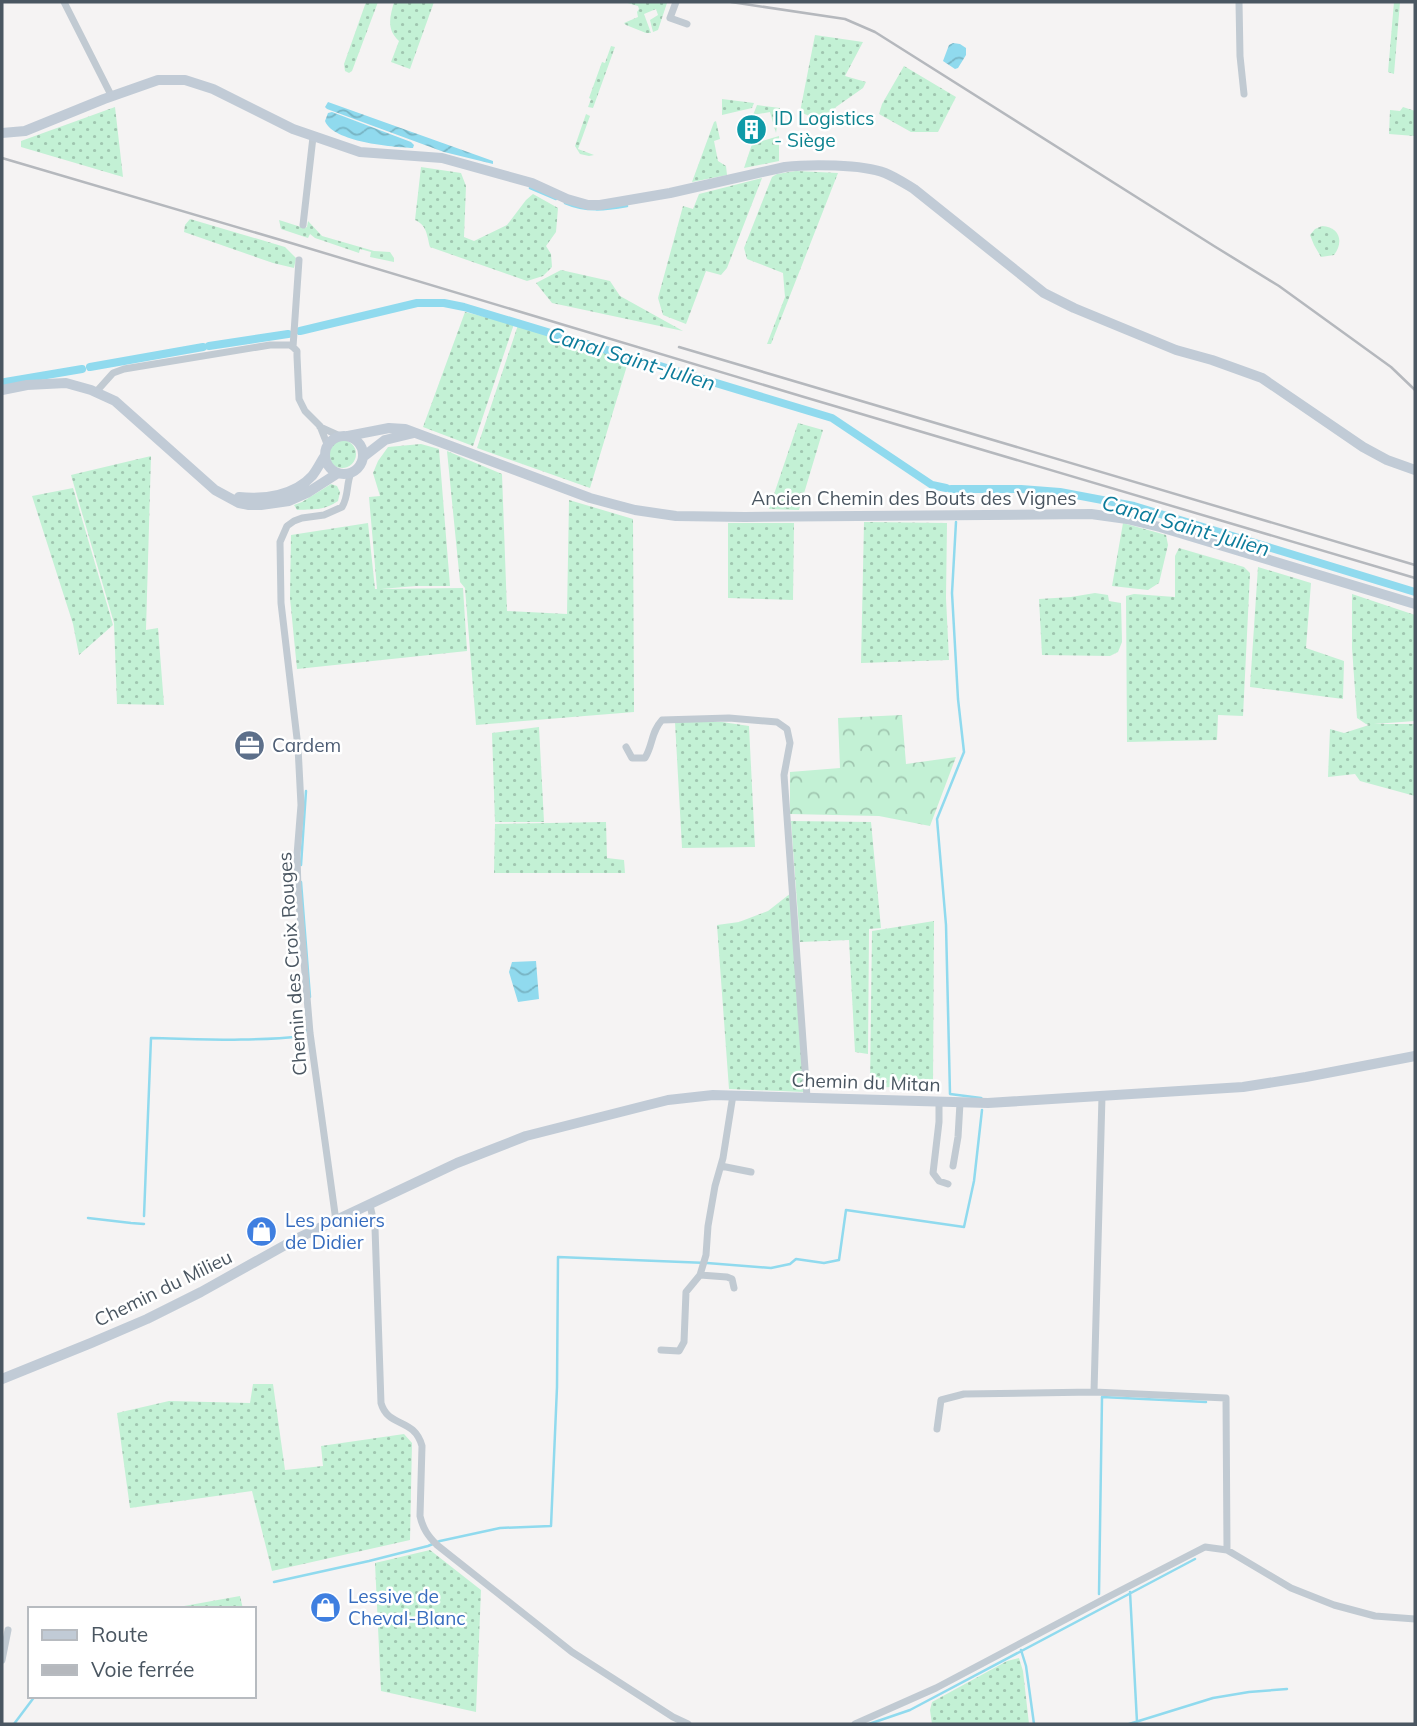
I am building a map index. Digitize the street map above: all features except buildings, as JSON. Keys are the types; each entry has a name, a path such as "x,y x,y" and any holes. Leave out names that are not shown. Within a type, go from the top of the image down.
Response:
{"street":[{"path":"64,2 111,97"},
{"path":"676,2 670,18 687,24"},
{"path":"1239,2 1244,94"},
{"path":"2,133 25,131 158,80 185,80 213,89 293,129 360,152 442,158 532,183 588,205 623,202 802,165 881,172 914,189 1044,293 1140,336 1262,378 1363,447 1387,460 1415,470"},
{"path":"303,225 313,137"},
{"path":"293,347 299,260"},
{"path":"96,392 113,373 124,369 270,345 290,345 297,351 299,399 305,411 320,426 353,438 361,446 363,457"},
{"path":"2,388 66,383 115,401 215,490 239,503 280,503 307,493 338,474 351,473"},
{"path":"320,426 327,444"},
{"name":"Ancien Chemin des Bouts des Vignes","path":"344,436 389,428 405,429 590,498 635,510 676,516 1078,514 1127,519 1415,604"},
{"path":"347,495 348,479 359,467 363,457 385,440 415,433"},
{"path":"223,494 261,498 295,489 310,478 324,457 327,444 344,436"},
{"path":"324,457 328,467 338,474 347,495"},
{"name":"Chemin des Croix Rouges","path":"336,1221 310,1033 301,929 297,855 301,805 299,760 281,603 280,542 287,526 293,521 334,512 342,507 347,495"},
{"path":"626,747 632,758 645,758 650,751 655,727 662,720 729,718 777,722 787,729 790,743 784,775 807,1097"},
{"name":"Chemin du Mitan","path":"336,1221 457,1163 526,1136 668,1100 733,1095 988,1103 1243,1087 1415,1056"},
{"path":"661,1349 679,1351 684,1342 686,1292 699,1275 711,1242 708,1226 733,1095"},
{"path":"1094,1392 1102,1096"},
{"path":"939,1103 933,1173 939,1181 948,1184"},
{"path":"953,1166 960,1103"},
{"path":"721,1166 751,1172"},
{"path":"370,1205 374,1228 381,1404 383,1412 414,1430 419,1437 422,1446 420,1516 427,1536 572,1652 688,1724"},
{"name":"Chemin du Milieu","path":"2,1378 157,1314 288,1243 336,1221"},
{"path":"699,1275 727,1277 732,1279 734,1288"},
{"path":"937,1429 941,1400 964,1394 1094,1392 1226,1398 1227,1550"},
{"path":"855,1724 936,1688 1205,1547 1227,1550 1291,1588 1334,1605 1375,1616 1415,1619"},
{"path":"2,1660 8,1630"}],"green space":[{"path":"366,2 378,2 349,73 345,71 344,64"},
{"path":"394,2 434,2 410,69 391,62 399,41 391,27"},
{"path":"624,2 667,3 658,30 653,32 650,20 658,15 656,9 644,14 651,33 626,25 624,23 638,17 639,9 638,6"},
{"path":"1394,2 1400,2 1394,74 1388,72"},
{"path":"815,35 863,42 845,76 866,82 863,88 821,121 800,112"},
{"path":"611,46 615,47 593,108 588,107 602,62 605,63"},
{"path":"904,66 956,97 938,132 911,132 879,114"},
{"path":"722,99 754,103 752,108 722,115"},
{"path":"757,105 780,108 776,133 770,112 753,115"},
{"path":"115,107 123,177 21,147 21,141"},
{"path":"1403,107 1415,111 1415,136 1389,134 1390,110 1400,111"},
{"path":"586,114 590,116 578,149 594,155 589,156 580,154 575,146"},
{"path":"716,121 720,139 714,141 718,161 726,166 727,175 692,182 714,122"},
{"path":"779,136 779,161 744,168 752,144"},
{"path":"421,167 461,173 466,186 464,237 474,241 507,225 533,194 558,208 556,232 546,246 551,254 552,267 543,276 527,281 430,247 424,228 415,220"},
{"path":"796,171 838,173 771,344 767,344 785,297 783,273 747,259 744,248 772,177"},
{"path":"762,178 727,268 721,275 706,271 686,324 663,315 658,298 683,206 693,209 699,194"},
{"path":"190,219 285,247 296,258 294,268 184,232"},
{"path":"279,220 304,228 307,227 308,221 322,236 374,251 390,252 394,262 370,257 371,252 360,249 359,253 310,234 308,238 281,229"},
{"path":"1322,226 1333,229 1338,236 1339,245 1334,255 1321,257 1314,245 1310,235"},
{"path":"561,270 610,281 620,296 683,331 552,303 536,283"},
{"path":"465,312 514,324 473,446 423,427"},
{"path":"518,325 629,359 590,488 477,448"},
{"path":"798,423 823,430 799,510 769,509"},
{"path":"342,440 352,444 356,454 352,464 342,468 332,464 328,454 332,444"},
{"path":"421,444 439,449 450,586 381,589 463,588 467,651 297,669 290,598 291,535 368,523 377,589 369,497 380,496 373,473 388,447"},
{"path":"447,451 502,474 507,611 567,614 569,500 633,519 634,712 476,725 465,588 460,582"},
{"path":"151,456 146,630 158,628 164,705 117,704 114,623 71,475"},
{"path":"331,484 337,486 340,492 338,501 323,508 297,510 294,505"},
{"path":"73,488 113,625 79,655 73,624 32,496"},
{"path":"864,522 947,523 949,660 861,663"},
{"path":"728,523 794,523 793,600 728,598"},
{"path":"1123,523 1166,535 1168,545 1159,583 1148,590 1112,586"},
{"path":"1179,548 1244,567 1250,573 1243,716 1218,715 1217,740 1127,742 1126,596 1134,594 1175,597 1175,556"},
{"path":"1258,567 1311,583 1306,648 1344,661 1343,699 1250,687"},
{"path":"1095,593 1108,595 1109,601 1121,603 1122,642 1118,652 1110,656 1042,655 1039,599"},
{"path":"1352,594 1415,615 1415,721 1374,724 1415,724 1415,796 1360,781 1355,774 1328,777 1330,729 1344,733 1369,725 1357,718 1352,648"},
{"path":"902,715 906,764 956,757 930,826 879,816 790,814 790,772 840,768 838,718"},
{"path":"675,722 722,722 749,726 755,847 682,848"},
{"path":"539,727 544,822 495,822 492,733"},
{"path":"791,821 871,822 881,928 869,929 868,1054 855,1052 849,940 800,942"},
{"path":"606,822 607,858 624,860 625,873 494,873 495,824"},
{"path":"791,893 804,1092 729,1089 717,925 739,922 768,911"},
{"path":"934,921 933,1085 870,1088 872,931"},
{"path":"253,1384 273,1384 285,1470 323,1466 321,1446 404,1434 412,1443 410,1540 272,1571 252,1491 130,1508 117,1413 169,1401 250,1403"},
{"path":"430,1550 481,1590 476,1712 381,1691 375,1563"},
{"path":"240,1596 243,1607 184,1607"},
{"path":"1019,1658 1029,1724 932,1724 932,1702 1007,1661"}],"water":[{"path":"953,43 966,48 966,55 955,69 943,61 949,45"},
{"path":"328,102 493,161 493,164 444,152 327,109 325,107"},
{"path":"332,112 411,142 413,148 364,142 339,134 325,121 328,113"},
{"path":"536,961 539,999 518,1002 509,972 512,962"}],"waterway":[{"path":"530,188 556,199"},
{"path":"565,203 596,209 627,206"},
{"name":"Canal Saint-Julien","path":"300,331 417,303 444,303 464,307 832,418 932,485 946,488"},
{"name":"Canal Saint-Julien","path":"209,346 288,334"},
{"name":"Canal Saint-Julien","path":"90,367 203,347"},
{"name":"Canal Saint-Julien","path":"5,382 82,369"},
{"name":"Canal Saint-Julien","path":"951,489 1060,492 1134,506 1415,592"},
{"path":"957,506 958,489"},
{"path":"956,522 952,593 964,752 937,819 946,925 950,1094 982,1099"},
{"path":"301,865 306,791"},
{"path":"301,882 310,997"},
{"path":"144,1216 151,1038 265,1039 303,1036 307,1030"},
{"path":"274,1582 500,1528 551,1526 557,1387 558,1257 771,1268 790,1264 796,1259 824,1263 839,1260 846,1210 964,1227 974,1181 982,1110"},
{"path":"88,1218 144,1224"},
{"path":"1099,1594 1102,1397 1206,1402"},
{"path":"869,1724 910,1710 1195,1559"},
{"path":"1130,1592 1137,1722"},
{"path":"1021,1650 1026,1666 1034,1724"},
{"path":"1129,1724 1213,1698 1287,1689"},
{"path":"14,1724 34,1698"}],"railway":[{"path":"731,2 845,19 875,32 1279,286 1391,367 1415,390"},
{"path":"2,158 1415,578"},
{"path":"679,347 1415,565"}],"place":[{"name":"ID Logistics - Siège","path":"751,129"},
{"name":"Cardem","path":"249,745"},
{"name":"Les paniers de Didier","path":"262,1231"},
{"name":"Lessive de Cheval-Blanc","path":"325,1607"}]}
